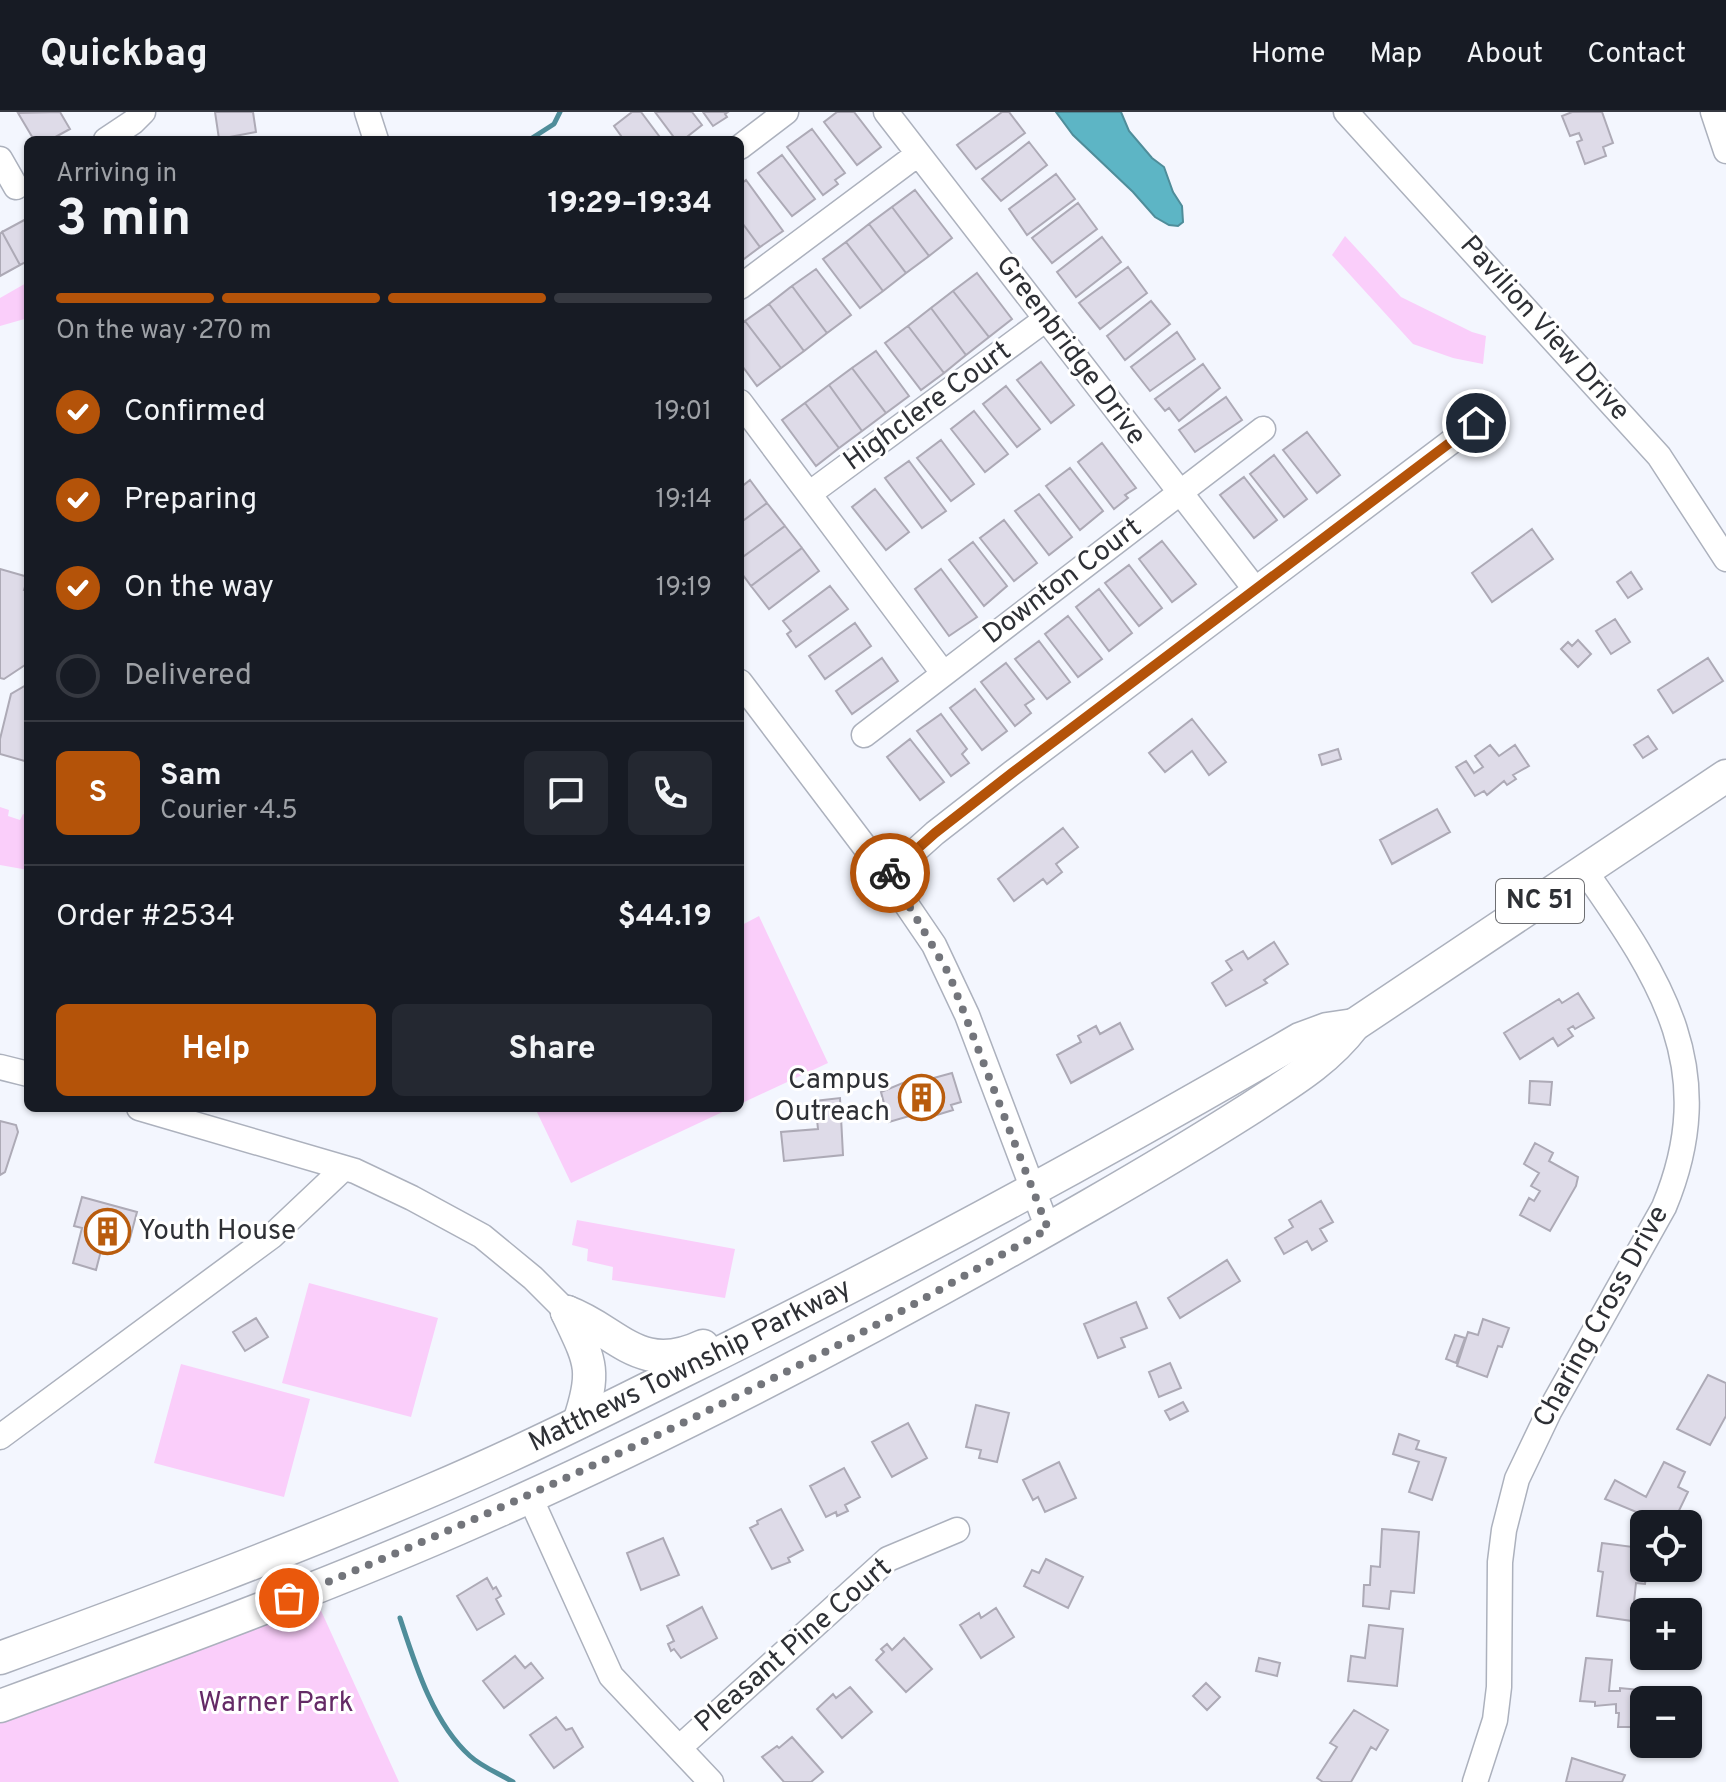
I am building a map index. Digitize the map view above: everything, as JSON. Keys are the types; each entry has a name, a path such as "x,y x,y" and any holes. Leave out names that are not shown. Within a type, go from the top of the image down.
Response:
{"main road":[{"name":"Matthews Township Parkway","path":"0,1706 232,1622 459,1528 821,1354 1181,1153 1314,1068 1337,1047 1354,1025 1726,776"},
{"name":"Matthews Township Parkway","path":"0,1658 211,1582 435,1489 579,1422 795,1316 1034,1190 1300,1039 1327,1029 1354,1025"},
{"path":"567,1312 586,1320 627,1347 675,1357 770,1315 795,1316"},
{"path":"567,1312 590,1368 590,1391 579,1422"}],"street":[{"path":"112,136 143,112"},
{"path":"367,112 375,136"},
{"path":"744,144 786,112"},
{"name":"Greenbridge Drive","path":"886,112 1255,589"},
{"name":"Pavilion View Drive","path":"1346,112 1659,456 1726,559"},
{"path":"1713,112 1726,151"},
{"path":"744,284 918,154"},
{"path":"0,159 15,188"},
{"name":"Highclere Court","path":"809,494 1046,319"},
{"path":"744,416 809,494 943,673"},
{"path":"887,876 935,833 1012,773 1476,423"},
{"name":"Downton Court","path":"864,735 1263,429"},
{"path":"744,687 911,909 949,974 1048,1229"},
{"name":"Charing Cross Drive","path":"1475,1782 1495,1720 1499,1687 1500,1562 1504,1530 1517,1479 1549,1412 1664,1207 1677,1172 1688,1112 1680,1042 1661,991 1640,953 1585,871"},
{"path":"0,1067 24,1073"},
{"path":"153,1112 344,1168 412,1198 482,1236 533,1278 567,1312"},
{"path":"0,1437 272,1236 344,1168"},
{"path":"529,1495 611,1676 711,1782"},
{"name":"Pleasant Pine Court","path":"679,1748 888,1559 957,1530"}],"green space":[{"path":"1345,236 1401,297 1486,336 1483,364 1453,358 1413,344 1332,255"},
{"path":"24,284 24,319 0,326 0,298"},
{"path":"0,807 9,810 8,816 20,820 24,814 24,869 0,865"},
{"path":"759,916 828,1063 744,1102 744,924"},
{"path":"537,1112 722,1112 571,1183"},
{"path":"577,1220 735,1249 725,1298 612,1280 613,1267 587,1261 588,1249 572,1245"},
{"path":"309,1283 438,1318 411,1417 282,1383"},
{"path":"181,1364 310,1399 284,1497 154,1463"},
{"name":"Warner Park","path":"318,1604 399,1782 0,1782 0,1721 125,1678"}],"water":[{"path":"1056,112 1121,112 1129,131 1164,167 1182,206 1183,222 1178,226 1169,225 1155,217 1073,135"}],"building":[{"path":"60,112 70,129 57,136 32,136 18,113"},
{"path":"215,112 253,112 256,132 219,136"},
{"path":"632,112 641,112 659,136 621,136 614,126"},
{"path":"655,112 692,112 702,125 688,136 673,136"},
{"path":"703,112 728,112 725,114 727,117 713,126"},
{"path":"837,112 854,112 881,147 857,165 824,122"},
{"path":"1002,112 1009,112 1025,133 976,169 957,145"},
{"path":"1572,112 1602,112 1613,143 1603,147 1606,156 1585,164 1577,142 1582,140 1579,133 1570,136 1562,116"},
{"path":"812,129 845,173 835,180 838,184 823,195 787,147"},
{"path":"1029,142 1047,165 1001,201 982,179"},
{"path":"782,155 815,199 792,216 758,173"},
{"path":"1056,174 1075,199 1027,235 1009,209"},
{"path":"746,180 783,231 760,247 744,225"},
{"path":"915,190 952,238 929,256 892,207"},
{"path":"1078,203 1097,229 1052,263 1032,238"},
{"path":"892,207 929,256 906,273 869,224"},
{"path":"24,220 24,263 20,265 2,232"},
{"path":"869,224 906,273 883,291 846,242"},
{"path":"744,225 760,247 744,259"},
{"path":"2,232 20,265 0,276 0,234"},
{"path":"1102,237 1121,262 1076,297 1057,272"},
{"path":"846,242 883,291 860,308 823,259"},
{"path":"1128,267 1147,293 1100,329 1079,303"},
{"path":"816,269 851,315 827,333 792,286"},
{"path":"977,273 1012,319 989,337 953,291"},
{"path":"792,286 827,333 804,351 769,304"},
{"path":"953,291 989,337 966,355 931,308"},
{"path":"1151,301 1170,324 1125,360 1107,336"},
{"path":"769,304 804,351 781,368 745,321"},
{"path":"931,308 966,355 944,373 908,326"},
{"path":"744,322 781,368 757,386 744,368"},
{"path":"908,326 944,373 921,390 885,343"},
{"path":"1177,332 1195,359 1150,391 1131,367"},
{"path":"876,351 909,396 886,413 852,368"},
{"path":"1041,362 1074,405 1051,423 1017,380"},
{"path":"1203,364 1220,388 1179,421 1169,408 1165,411 1155,399"},
{"path":"852,368 886,413 862,431 829,385"},
{"path":"829,385 862,431 839,448 805,403"},
{"path":"1006,386 1040,429 1017,447 983,404"},
{"path":"1226,397 1242,420 1195,452 1179,430"},
{"path":"805,403 839,448 816,466 782,420"},
{"path":"974,411 1008,454 985,472 951,429"},
{"path":"1307,432 1340,475 1317,493 1283,450"},
{"path":"941,440 974,484 951,501 917,458"},
{"path":"1102,443 1136,488 1125,495 1128,498 1114,509 1078,462"},
{"path":"1274,455 1307,499 1284,517 1250,474"},
{"path":"909,461 946,511 922,528 885,478"},
{"path":"1070,468 1103,511 1080,530 1046,486"},
{"path":"1244,477 1277,520 1254,538 1220,495"},
{"path":"750,480 767,503 744,520 744,485"},
{"path":"875,489 909,532 886,550 852,507"},
{"path":"1039,494 1072,537 1049,555 1015,511"},
{"path":"767,503 785,526 744,556 744,520"},
{"path":"1004,520 1037,563 1014,581 980,538"},
{"path":"785,526 802,548 751,586 744,576 744,556"},
{"path":"1532,529 1553,559 1492,602 1472,573"},
{"path":"1162,541 1196,584 1172,602 1139,559"},
{"path":"973,542 1007,586 984,606 949,560"},
{"path":"802,548 819,571 769,609 751,586"},
{"path":"1129,565 1162,608 1139,626 1105,583"},
{"path":"0,569 24,576 24,666 4,679 0,678"},
{"path":"941,569 977,617 949,636 915,589"},
{"path":"1631,572 1642,589 1628,598 1617,582"},
{"path":"830,586 848,609 796,647 787,634 791,631 783,621"},
{"path":"1099,589 1132,633 1109,651 1076,607"},
{"path":"1068,616 1102,659 1078,677 1045,634"},
{"path":"1615,619 1630,642 1611,654 1596,631"},
{"path":"855,623 871,646 825,679 809,656"},
{"path":"1578,640 1591,654 1578,667 1561,649 1568,642 1572,646"},
{"path":"1039,641 1070,682 1047,699 1015,659"},
{"path":"882,658 898,681 852,714 836,691"},
{"path":"1708,658 1723,681 1673,713 1658,690"},
{"path":"1006,663 1034,699 1025,705 1031,713 1015,726 981,682"},
{"path":"24,686 24,761 0,754 0,739 11,694"},
{"path":"975,689 1007,731 982,750 950,708"},
{"path":"941,714 967,749 962,754 969,763 951,776 917,731"},
{"path":"1192,719 1226,762 1209,775 1192,751 1165,772 1149,753"},
{"path":"1648,736 1657,749 1643,758 1634,745"},
{"path":"910,739 944,782 920,800 887,757"},
{"path":"1490,745 1499,756 1515,745 1529,766 1513,775 1516,779 1507,785 1504,781 1487,795 1484,791 1475,796 1456,767 1466,761 1474,773 1483,767 1475,756"},
{"path":"1338,749 1341,759 1322,765 1319,755"},
{"path":"1437,809 1450,832 1392,864 1380,840"},
{"path":"1063,828 1078,847 1056,864 1062,872 1047,884 1043,879 1014,901 998,879"},
{"path":"1274,942 1288,964 1264,980 1267,983 1226,1006 1212,983 1232,970 1226,961 1243,951 1248,959"},
{"path":"1578,993 1594,1018 1575,1029 1573,1026 1568,1029 1573,1036 1558,1046 1553,1038 1520,1059 1504,1033 1559,999 1562,1003"},
{"path":"1120,1023 1133,1049 1071,1083 1057,1055 1081,1042 1078,1036 1096,1026 1100,1034"},
{"name":"Campus Outreach","path":"952,1073 961,1102 951,1105 953,1110 927,1118 926,1111 889,1122 881,1092 917,1077 919,1082"},
{"path":"1530,1081 1552,1082 1550,1105 1529,1103"},
{"path":"840,1098 843,1155 784,1161 781,1132 818,1129 815,1101"},
{"path":"0,1121 16,1125 18,1132 5,1172 0,1175"},
{"path":"1535,1143 1553,1153 1549,1161 1578,1177 1550,1231 1520,1215 1529,1198 1534,1201 1540,1191 1531,1186 1539,1173 1524,1164"},
{"name":"Youth House","path":"82,1197 137,1212 129,1242 105,1235 96,1270 73,1263 82,1228 74,1226"},
{"path":"1321,1201 1333,1222 1320,1229 1327,1241 1312,1250 1307,1241 1284,1254 1275,1238 1293,1227 1289,1220"},
{"path":"1227,1260 1240,1281 1180,1318 1168,1298"},
{"path":"1136,1302 1147,1328 1121,1338 1125,1347 1098,1358 1084,1324"},
{"path":"256,1318 268,1337 245,1351 233,1332"},
{"path":"1483,1319 1509,1328 1502,1347 1498,1346 1487,1377 1457,1366 1468,1332 1478,1335"},
{"path":"1455,1335 1465,1338 1456,1363 1446,1359"},
{"path":"1170,1363 1181,1388 1159,1397 1149,1372"},
{"path":"1708,1375 1726,1383 1726,1416 1710,1445 1677,1429"},
{"path":"1183,1402 1188,1411 1170,1420 1165,1411"},
{"path":"976,1405 1009,1413 997,1462 979,1458 981,1450 966,1447"},
{"path":"908,1423 927,1458 892,1477 872,1442"},
{"path":"1399,1434 1419,1441 1416,1449 1446,1458 1432,1500 1409,1492 1419,1462 1393,1454"},
{"path":"1059,1462 1076,1498 1045,1512 1038,1497 1033,1500 1023,1480"},
{"path":"1664,1462 1685,1472 1678,1487 1688,1492 1679,1510 1631,1510 1605,1499 1615,1480 1646,1497"},
{"path":"844,1468 860,1497 845,1505 848,1511 826,1517 810,1486"},
{"path":"781,1509 803,1550 788,1558 790,1562 772,1569 750,1528"},
{"path":"1382,1529 1419,1532 1414,1593 1391,1591 1389,1609 1363,1606 1364,1585 1370,1585 1371,1566 1380,1567"},
{"path":"663,1538 679,1575 641,1590 627,1553"},
{"path":"1602,1543 1630,1547 1630,1582 1645,1582 1636,1583 1634,1598 1630,1598 1630,1621 1597,1616 1603,1572 1598,1571"},
{"path":"1046,1559 1083,1577 1068,1608 1024,1586 1032,1570 1039,1573"},
{"path":"487,1578 501,1596 496,1599 504,1614 477,1630 457,1596"},
{"path":"702,1607 717,1638 681,1658 674,1649 671,1651 668,1644 674,1641 667,1626"},
{"path":"996,1608 1014,1637 981,1658 960,1625 979,1613 981,1618"},
{"path":"1369,1625 1403,1629 1397,1686 1348,1681 1351,1656 1365,1658"},
{"path":"904,1638 932,1669 906,1692 876,1660 887,1644 892,1650"},
{"path":"515,1656 525,1668 531,1663 543,1678 504,1708 483,1681"},
{"path":"1259,1658 1280,1663 1277,1676 1256,1671"},
{"path":"1586,1658 1612,1660 1609,1691 1630,1689 1630,1727 1618,1727 1616,1704 1595,1706 1595,1702 1580,1701"},
{"path":"1206,1683 1220,1697 1207,1710 1193,1696"},
{"path":"850,1687 872,1712 842,1738 817,1709 833,1694 836,1698"},
{"path":"1354,1710 1388,1730 1376,1750 1371,1747 1351,1782 1323,1782 1317,1778 1337,1747 1330,1743"},
{"path":"556,1717 566,1730 572,1728 583,1747 554,1768 530,1735"},
{"path":"792,1737 823,1772 811,1782 784,1782 762,1757"},
{"path":"1572,1758 1625,1775 1622,1782 1566,1782"}],"waterway":[{"path":"535,136 554,124 560,112"},
{"path":"400,1618 427,1692 446,1727 475,1760 513,1782"}],"way so far":[{"path":"289,1598 459,1528 661,1433 821,1354 1048,1229 949,974 934,945 887,876 890,873"}],"place":[{"name":"Campus Outreach","path":"921,1097"},
{"name":"Youth House","path":"107,1232"}],"route":[{"path":"890,873 935,833 1012,773 1476,423"}]}
